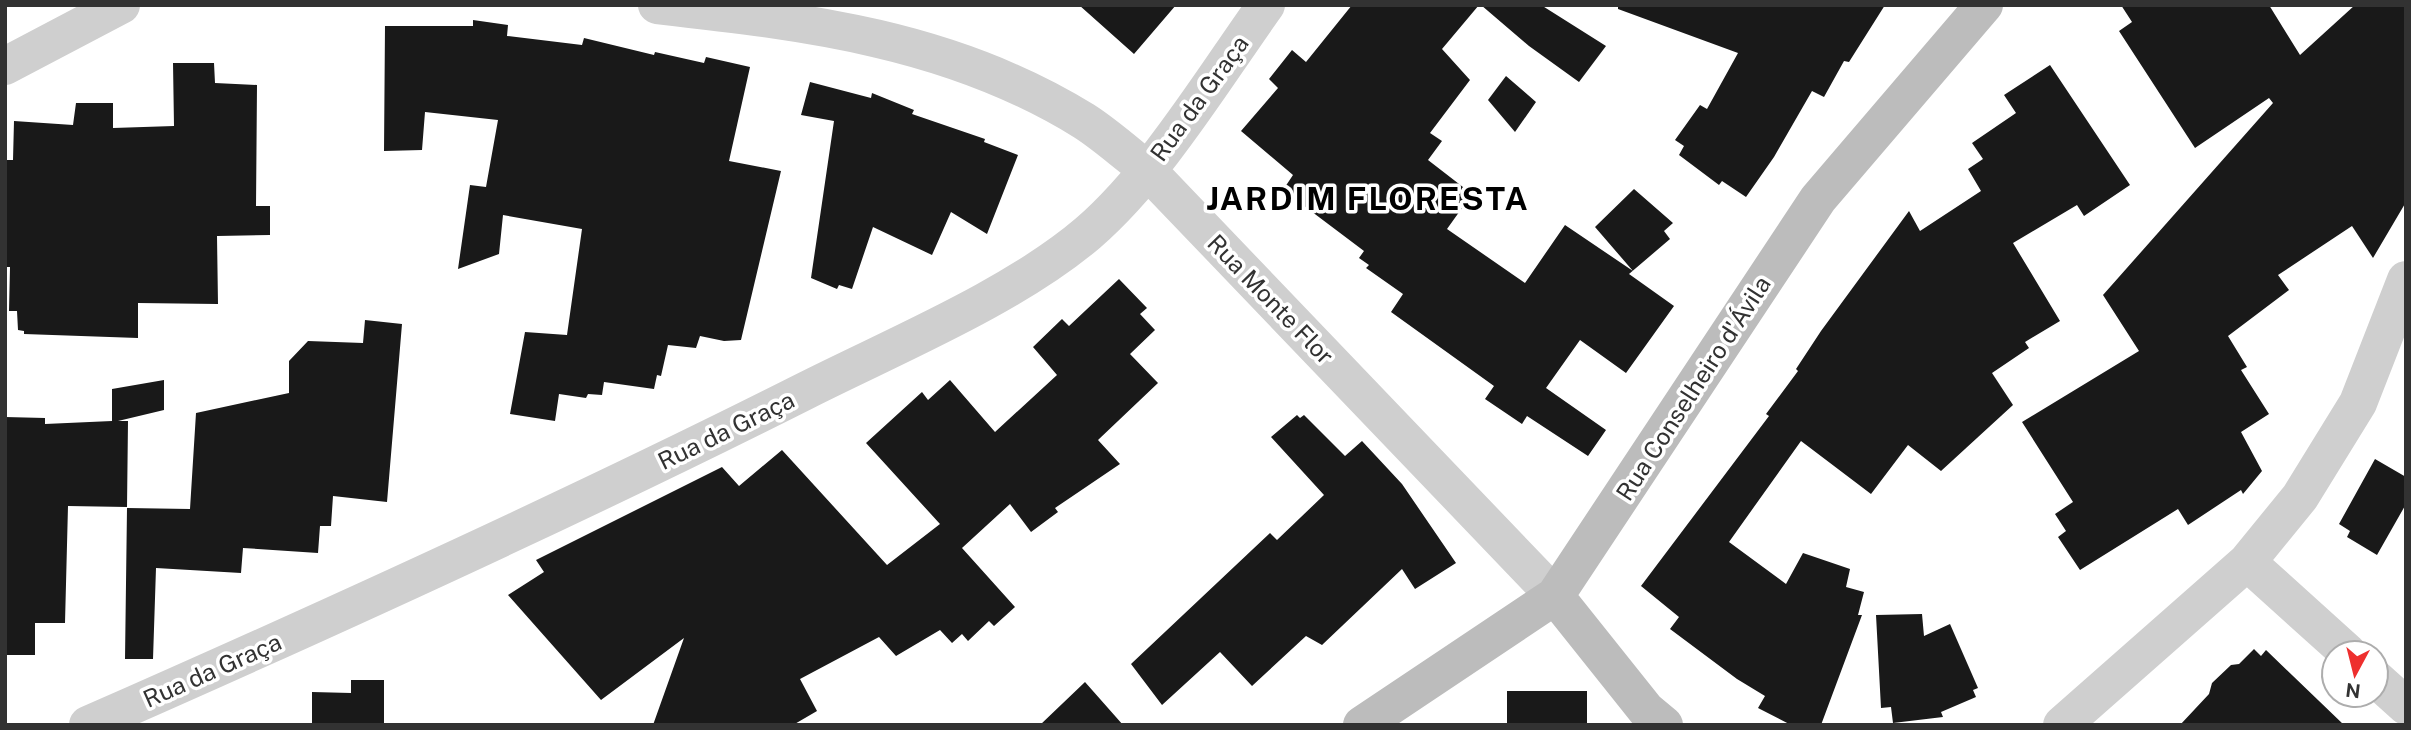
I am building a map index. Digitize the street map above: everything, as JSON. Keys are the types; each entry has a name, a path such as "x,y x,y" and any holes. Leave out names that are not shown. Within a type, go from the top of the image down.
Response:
{"street":[{"path":"5,66 121,5"},
{"name":"Rua Monte Flor","path":"657,5 801,21 893,40 1004,80 1084,122 1147,170 1555,596"},
{"name":"Rua da Graça","path":"88,725 477,551 711,439 1009,288 1088,233 1147,170 1266,5"},
{"name":"Rua Conselheiro d'Ávila","path":"1362,725 1555,596 1818,199 1984,5"},
{"path":"2062,725 2247,562 2300,497 2358,404 2406,281"},
{"path":"2247,562 2332,639"},
{"path":"1555,596 1646,710 1664,725"},
{"path":"2390,692 2406,706"}],"building":[{"path":"1079,5 1176,5 1134,54"},
{"path":"1352,5 1479,5 1442,49 1470,80 1430,133 1442,141 1428,160 1472,194 1447,229 1525,283 1565,225 1633,271 1629,274 1674,306 1626,373 1580,340 1546,388 1606,430 1588,456 1527,416 1522,424 1485,399 1494,386 1391,312 1403,294 1366,268 1369,265 1359,258 1364,251 1283,190 1293,175 1241,131 1278,88 1269,79 1292,50 1306,62"},
{"path":"1481,5 1541,5 1606,46 1579,82 1529,46"},
{"path":"1618,5 1885,5 1849,62 1844,61 1824,97 1812,91 1774,157 1746,197 1722,181 1719,185 1679,155 1684,146 1675,140 1700,105 1707,109 1738,53 1618,9"},
{"path":"2121,5 2269,5 2300,55 2355,5 2406,5 2406,202 2373,258 2352,226 2278,275 2289,290 2228,336 2247,367 2241,370 2269,414 2241,432 2262,471 2243,494 2241,490 2188,525 2178,509 2080,570 2058,537 2066,531 2055,514 2073,502 2022,422 2139,351 2103,295 2273,103 2269,98 2195,148 2119,31 2132,22"},
{"path":"473,20 508,25 507,36 582,45 584,38 654,55 655,52 704,63 706,57 750,67 729,161 781,171 741,340 724,341 700,336 696,348 668,345 661,376 657,375 654,389 604,382 602,395 588,394 586,398 559,394 555,421 510,414 525,332 567,335 582,229 503,215 499,254 458,269 470,185 486,187 498,120 425,112 422,150 384,151 385,26 473,26"},
{"path":"173,63 214,63 215,83 257,85 256,206 270,206 270,235 217,236 218,304 138,303 138,338 24,334 24,331 18,330 17,311 9,311 10,267 5,267 5,160 13,160 14,121 73,125 76,103 113,103 113,128 174,126"},
{"path":"2050,65 2130,185 2084,216 2077,205 2013,243 2060,321 2025,342 2029,348 1992,373 2013,405 1941,471 1908,445 1871,494 1801,441 1729,542 1786,584 1803,553 1850,569 1846,587 1864,592 1858,615 1862,615 1821,725 1791,725 1758,708 1765,696 1737,679 1670,629 1679,617 1641,586 1769,416 1766,414 1798,371 1796,369 1821,331 1909,211 1920,231 1981,191 1968,169 1983,159 1972,143 2016,113 2004,95"},
{"path":"1506,76 1536,102 1515,132 1488,100"},
{"path":"810,82 871,98 872,93 914,110 912,114 985,139 984,142 1018,155 987,234 951,212 932,255 873,227 852,289 839,285 837,289 811,278 834,121 801,115"},
{"path":"1634,189 1673,223 1664,231 1670,239 1633,271 1595,227"},
{"path":"1119,279 1147,308 1140,314 1155,330 1130,354 1158,383 1098,440 1120,464 1055,508 1058,512 1031,532 1010,504 962,548 1015,607 994,626 989,621 968,641 962,634 952,643 940,630 896,656 879,637 800,679 817,711 793,725 653,725 684,638 601,700 508,595 544,572 536,560 722,467 739,486 782,450 887,565 940,524 866,443 922,392 928,400 950,380 995,432 1057,375 1033,347 1062,319 1069,326"},
{"path":"365,320 402,324 387,502 333,496 331,526 320,526 318,553 243,548 241,573 156,568 153,659 125,659 127,508 190,509 196,413 289,393 289,361 308,341 363,343"},
{"path":"164,380 164,410 118,421 128,421 127,507 68,506 65,623 35,623 35,655 5,655 5,417 45,418 45,424 112,421 112,389"},
{"path":"1297,415 1300,418 1304,415 1345,456 1362,441 1402,484 1456,563 1415,589 1402,569 1322,645 1306,636 1252,686 1220,652 1162,705 1131,664 1270,533 1277,540 1324,495 1271,437"},
{"path":"2375,459 2406,477 2406,504 2377,555 2347,537 2350,531 2339,524"},
{"path":"1922,614 1924,636 1950,624 1978,688 1973,690 1976,697 1941,712 1943,717 1893,723 1891,707 1881,708 1876,615"},
{"path":"2254,649 2261,656 2266,650 2320,702 2320,709 2327,709 2344,725 2180,725 2209,694 2212,683 2231,665 2239,664"},
{"path":"351,680 384,680 384,725 312,725 312,692 351,693"},
{"path":"1085,682 1123,725 1040,725"},
{"path":"1507,691 1587,691 1587,725 1507,725"}],"district":[{"name":"JARDIM FLORESTA","path":"1368,198"}]}
